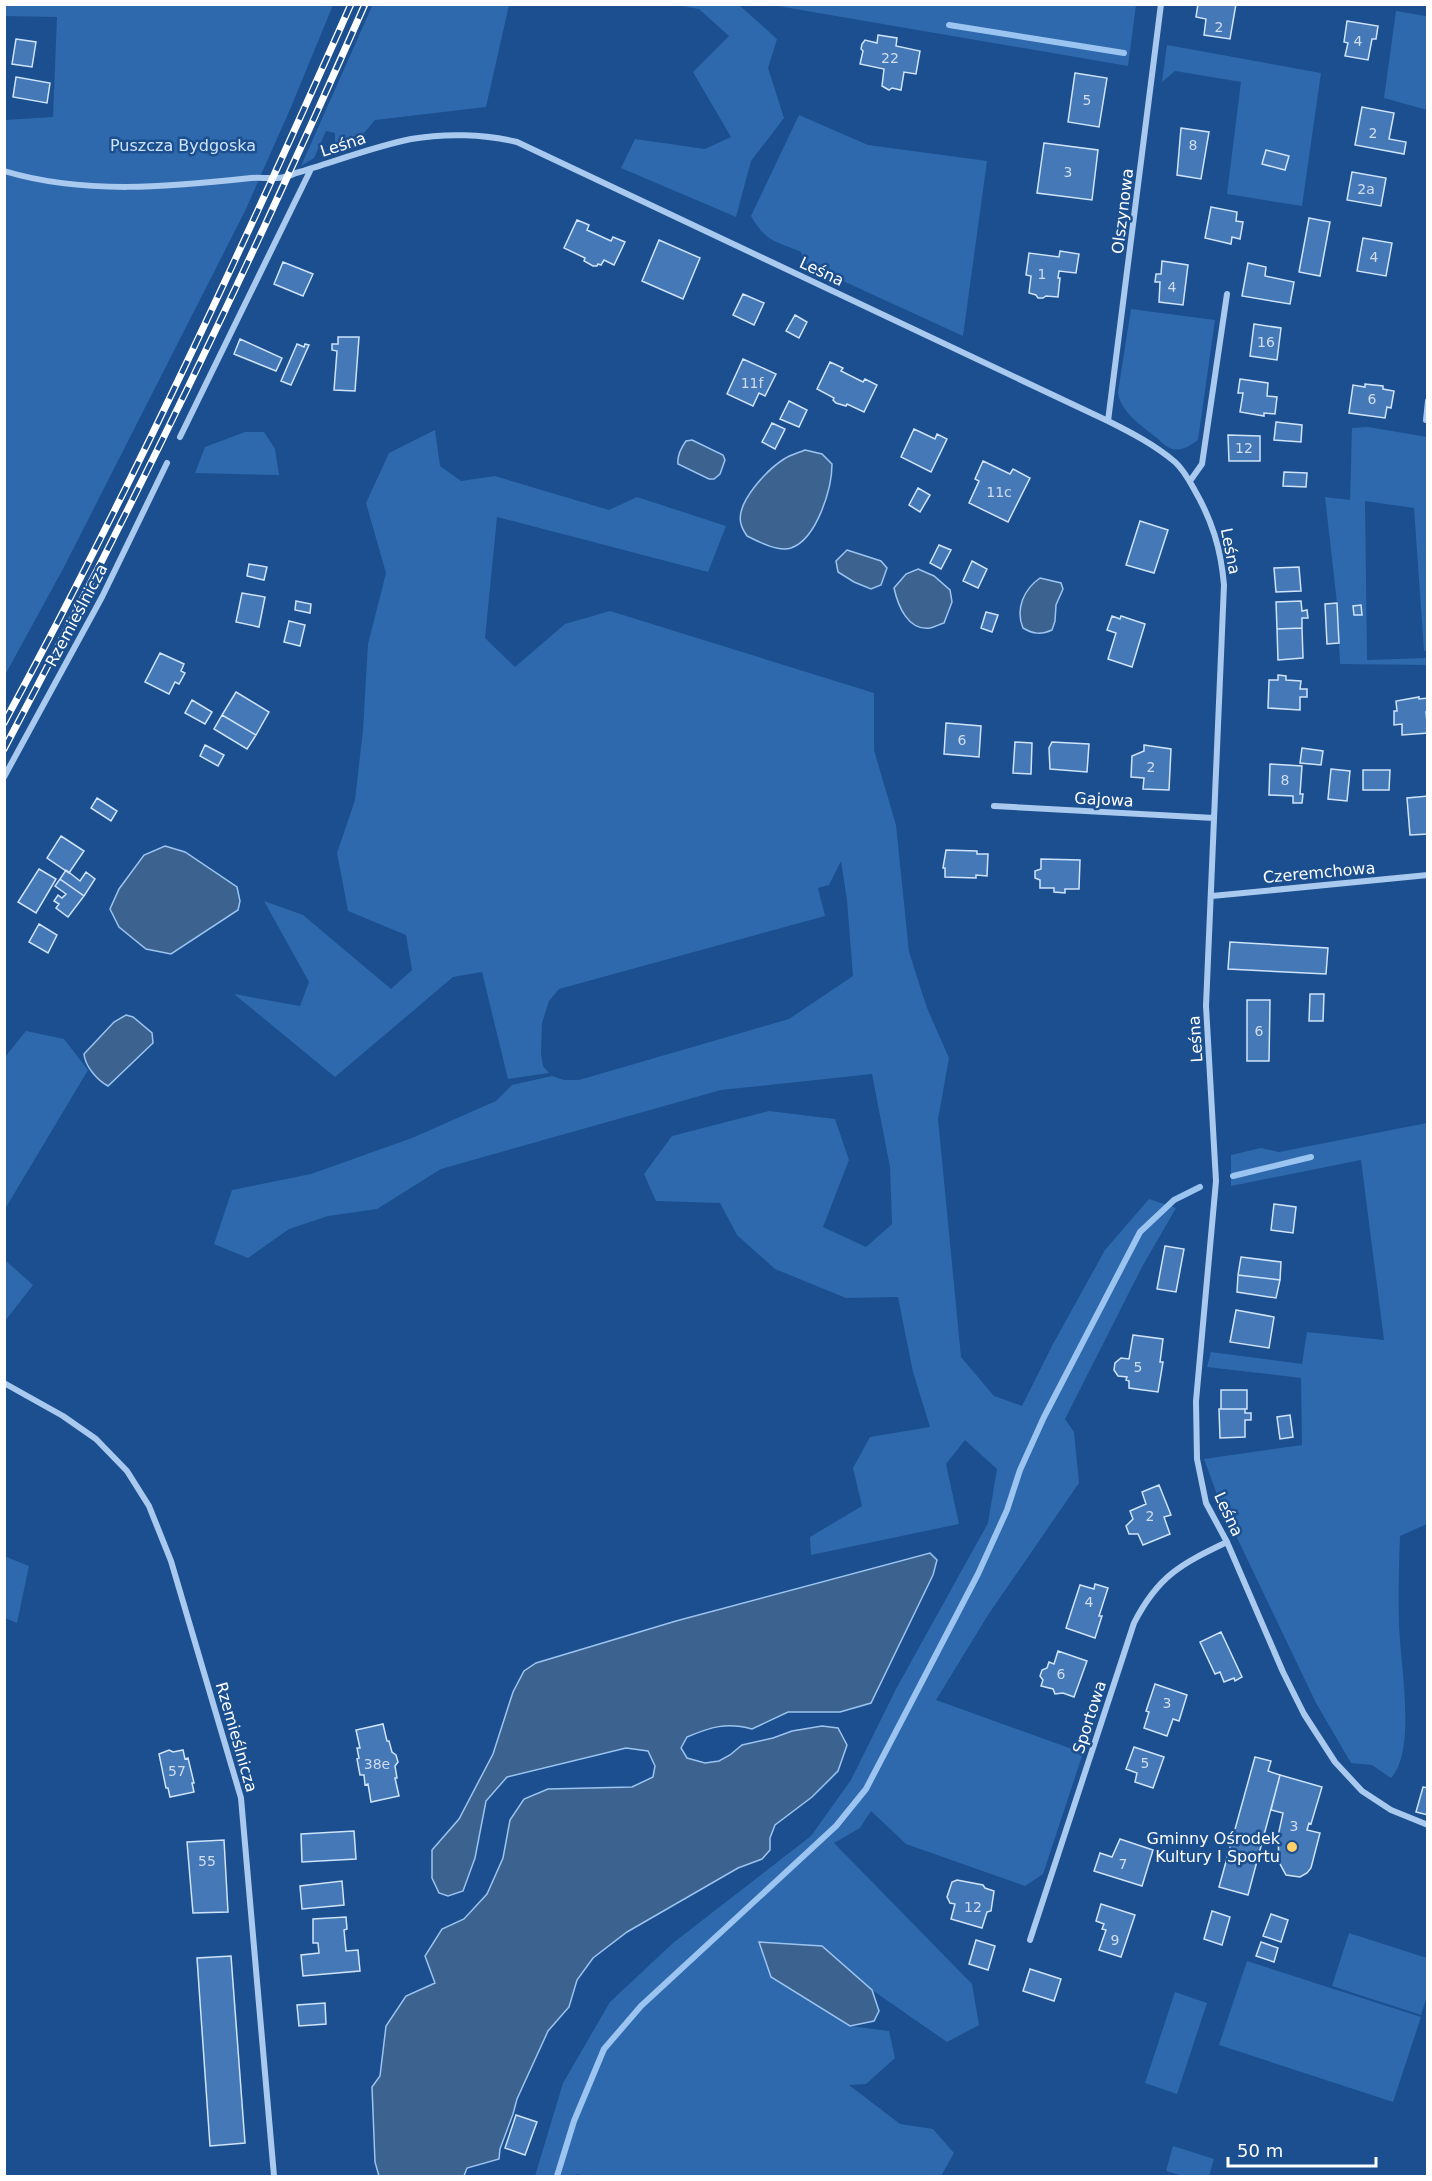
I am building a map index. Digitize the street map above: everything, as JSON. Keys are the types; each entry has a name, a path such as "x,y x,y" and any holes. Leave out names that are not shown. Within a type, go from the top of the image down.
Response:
{"street":[{"name":"Olszynowa","path":"1108,421 1161,4"},
{"name":"Leśna","path":"4,171 53,183 203,185 260,177 286,178 413,139 475,136 517,142 1108,421 1146,441 1177,463 1190,481 1214,526 1223,569 1206,1006 1216,1181 1196,1401 1197,1459 1206,1503 1227,1542 1283,1672 1304,1714 1335,1762 1362,1791 1391,1810 1428,1825"},
{"path":"180,437 311,169"},
{"path":"1190,481 1202,464 1227,294"},
{"path":"1426,420 1428,401"},
{"name":"Rzemieślnicza","path":"4,777 102,597 167,463"},
{"name":"Gajowa","path":"994,806 1214,818"},
{"name":"Czeremchowa","path":"1212,896 1428,875"},
{"name":"Rzemieślnicza","path":"4,1383 63,1416 96,1439 128,1471 149,1506 171,1561 241,1798 274,2176"},
{"name":"Sportowa","path":"1030,1940 1134,1623 1145,1602 1161,1582 1182,1564 1227,1542"}],"green space":[{"path":"373,4 509,5 486,107 375,120 353,146 335,143 335,133 326,131 314,158 301,166"},
{"path":"1136,4 1128,66 772,5"},
{"name":"Puszcza Bydgoska","path":"4,5 333,5 245,211 63,569 5,675 5,120 53,117 57,17 5,16"},
{"path":"676,5 739,5 777,39 768,68 784,118 751,161 736,217 621,168 635,139 705,149 731,137 693,72 729,36 699,9"},
{"path":"1396,11 1427,18 1427,110 1384,98"},
{"path":"1167,45 1321,73 1302,206 1227,194 1241,82 1175,71 1162,82"},
{"path":"799,115 868,145 987,161 963,336 806,264 801,252 772,240 757,225 751,216"},
{"path":"1131,309 1215,320 1198,440 1186,448 1172,449 1166,446 1127,412 1120,399 1118,392"},
{"path":"1368,427 1427,437 1427,650 1424,651 1414,508 1365,501 1367,660 1427,658 1427,665 1340,664 1337,603 1325,497 1350,500 1352,428"},
{"path":"435,430 440,466 461,481 495,476 609,510 637,497 726,526 708,572 497,517 485,638 515,667 565,624 610,611 874,693 874,750 896,825 909,952 927,1008 949,1058 938,1119 961,1357 994,1396 1022,1406 1105,1250 1149,1199 1176,1208 1142,1267 1065,1419 1074,1432 1079,1483 988,1615 936,1700 1083,1753 1043,1874 1025,1886 906,1844 871,1811 860,1828 834,1843 972,1984 979,2025 947,2042 872,1990 822,1946 759,1942 850,2026 889,2031 895,2058 866,2084 849,2085 900,2124 933,2129 954,2153 941,2176 582,2176 577,2174 576,2176 535,2176 563,2083 610,2002 673,1943 811,1836 851,1780 896,1689 988,1523 997,1469 965,1440 946,1464 959,1524 811,1555 810,1537 862,1506 853,1468 870,1437 930,1427 913,1372 898,1297 846,1298 775,1269 737,1235 720,1203 656,1201 644,1174 672,1136 769,1111 835,1119 849,1160 823,1227 866,1247 892,1224 890,1167 872,1074 721,1090 441,1169 377,1209 328,1216 289,1229 248,1258 214,1244 232,1190 311,1174 412,1138 496,1101 512,1085 552,1076 564,1080 579,1080 789,1019 853,976 847,900 841,861 829,885 818,888 825,916 559,989 549,1001 542,1023 541,1053 543,1066 549,1073 508,1079 482,972 453,977 335,1077 234,994 300,1006 309,982 264,901 303,915 391,989 412,970 406,935 348,911 337,853 355,800 363,730 368,644 386,573 366,503 389,453"},
{"path":"245,432 264,432 275,449 279,475 195,473 205,447"},
{"path":"26,1031 64,1039 88,1070 5,1209 5,1057"},
{"path":"1427,1123 1427,1524 1400,1536 1399,1624 1405,1727 1399,1765 1391,1778 1372,1765 1351,1763 1316,1703 1219,1500 1204,1459 1302,1445 1301,1378 1207,1367 1211,1352 1302,1364 1307,1332 1384,1340 1361,1160 1231,1186 1231,1155 1261,1148 1279,1152"},
{"path":"5,1260 33,1285 5,1321"},
{"path":"4,1556 29,1566 17,1623 5,1618"},
{"path":"1349,1933 1427,1958 1427,1996 1421,2015 1332,1986"},
{"path":"1247,1961 1421,2017 1393,2102 1219,2045"},
{"path":"1175,1992 1207,2003 1177,2094 1145,2083"},
{"path":"1173,2146 1214,2159 1209,2176 1183,2176 1166,2171"}],"shaded area":[{"path":"692,440 723,455 725,460 720,474 714,479 709,479 678,464 682,446 686,441"},
{"path":"805,450 822,454 832,464 826,499 815,524 800,543 786,549 769,546 747,536 741,526 740,516 747,497 777,464"},
{"path":"847,550 881,561 887,568 881,585 871,589 838,572 836,561"},
{"path":"918,569 934,576 950,590 952,602 944,623 930,628 916,626 905,616 894,588 906,574"},
{"path":"1040,578 1061,583 1063,589 1056,605 1052,630 1044,633 1030,632 1023,628 1020,614 1025,594"},
{"path":"165,846 185,852 237,887 240,901 238,910 171,954 146,949 119,927 110,909 119,889 144,855"},
{"path":"126,1015 133,1017 152,1033 153,1043 108,1086 92,1072 84,1054 114,1022"},
{"path":"930,1553 937,1560 933,1575 871,1703 840,1712 788,1712 752,1729 734,1726 719,1727 687,1737 681,1748 687,1758 705,1763 719,1761 742,1745 792,1731 822,1726 838,1728 847,1745 838,1771 812,1797 775,1825 770,1838 770,1850 762,1859 738,1868 627,1932 593,1958 577,1980 569,2007 548,2031 517,2099 500,2149 499,2159 467,2168 464,2176 379,2176 375,2162 372,2087 380,2076 386,2026 406,1996 435,1983 425,1956 442,1929 464,1919 487,1894 503,1858 510,1820 524,1799 548,1789 632,1787 653,1777 655,1766 648,1751 626,1748 507,1777 486,1801 475,1858 463,1891 448,1896 439,1893 432,1878 432,1850 459,1819 493,1754 513,1692 524,1671 536,1663 676,1621"},
{"path":"759,1942 822,1946 872,1990 879,2011 874,2021 850,2026 771,1977"}],"building":[{"path":"1198,4 1236,4 1230,39 1204,35 1206,19 1196,17"},
{"path":"1347,21 1378,26 1376,39 1372,39 1368,60 1345,56 1348,43 1344,42"},
{"path":"878,35 897,38 896,46 920,51 916,74 904,72 901,90 892,88 889,90 882,86 884,69 860,64 862,44 865,40 877,43"},
{"path":"16,39 36,42 32,67 12,64"},
{"path":"1075,73 1107,78 1099,127 1068,122"},
{"path":"16,77 50,83 47,103 13,97"},
{"path":"1362,107 1394,113 1389,139 1406,142 1404,154 1355,145"},
{"path":"1181,128 1209,132 1201,179 1177,175"},
{"path":"1044,143 1098,150 1092,200 1037,193"},
{"path":"1266,150 1289,156 1285,170 1262,164"},
{"path":"1352,172 1386,178 1381,206 1347,200"},
{"path":"1211,207 1237,212 1236,221 1243,222 1240,239 1232,237 1231,244 1205,238"},
{"path":"1309,218 1330,222 1320,276 1299,272"},
{"path":"577,220 589,225 587,230 611,241 613,237 625,242 614,265 604,260 601,265 593,266 584,261 585,258 564,248"},
{"path":"1363,238 1392,243 1386,276 1357,271"},
{"path":"659,240 700,258 683,299 642,281"},
{"path":"1060,251 1079,254 1076,273 1059,271 1058,297 1038,298 1029,293 1031,276 1026,275 1029,253 1059,257"},
{"path":"1162,261 1188,265 1183,305 1159,302 1160,282 1155,282 1156,274 1161,274"},
{"path":"283,262 313,274 303,296 274,284"},
{"path":"1248,263 1266,267 1265,276 1294,282 1290,304 1242,296"},
{"path":"743,294 764,303 754,325 733,315"},
{"path":"795,315 807,322 799,338 786,331"},
{"path":"1254,324 1281,328 1277,360 1250,356"},
{"path":"338,337 359,337 355,391 334,390 337,351 332,350 332,344 338,344"},
{"path":"240,339 282,358 276,371 234,354"},
{"path":"297,344 304,347 305,344 309,345 291,385 281,381"},
{"path":"743,359 776,374 765,396 759,393 753,406 727,394"},
{"path":"830,362 843,368 841,371 863,382 865,379 877,385 864,412 847,404 846,406 836,403 834,398 817,389"},
{"path":"1240,379 1268,383 1267,396 1277,397 1275,414 1264,413 1264,416 1240,412 1243,393 1238,393"},
{"path":"1365,384 1383,386 1383,389 1394,391 1391,408 1387,407 1385,418 1349,413 1353,385 1365,387"},
{"path":"789,401 807,410 799,427 780,419"},
{"path":"1276,422 1302,425 1301,442 1274,440"},
{"path":"772,423 785,429 775,449 762,442"},
{"path":"914,429 935,439 937,434 947,439 931,472 901,457"},
{"path":"1228,435 1260,436 1260,461 1229,461"},
{"path":"983,461 1010,474 1013,469 1030,478 1008,522 969,503 979,481 975,479"},
{"path":"1284,472 1307,473 1306,487 1283,486"},
{"path":"918,488 930,495 920,512 909,505"},
{"path":"1140,521 1168,530 1154,573 1126,565"},
{"path":"939,545 951,550 941,569 930,563"},
{"path":"972,561 987,569 978,588 963,581"},
{"path":"249,564 267,567 264,580 247,576"},
{"path":"1299,567 1301,591 1276,592 1274,568"},
{"path":"242,593 265,597 259,627 236,622"},
{"path":"296,601 311,604 310,613 295,610"},
{"path":"1301,601 1302,611 1307,610 1308,618 1302,618 1302,628 1277,629 1276,602"},
{"path":"1337,603 1339,643 1327,644 1325,604"},
{"path":"1361,605 1362,615 1354,615 1353,606"},
{"path":"986,612 998,615 992,632 981,628"},
{"path":"1112,616 1120,619 1121,616 1145,624 1132,667 1108,659 1116,633 1107,630"},
{"path":"289,621 305,625 300,646 284,642"},
{"path":"1302,628 1303,658 1278,660 1277,629"},
{"path":"160,653 184,664 181,671 185,673 179,684 175,682 169,694 145,682"},
{"path":"1278,675 1286,676 1286,680 1301,681 1300,689 1307,689 1307,697 1300,697 1300,710 1268,708 1269,680 1278,680"},
{"path":"236,692 269,712 256,735 222,715"},
{"path":"1419,697 1419,699 1428,698 1428,712 1426,712 1428,733 1402,735 1402,724 1394,725 1394,711 1397,711 1396,701"},
{"path":"192,700 212,712 205,724 185,713"},
{"path":"222,715 256,735 247,749 214,729"},
{"path":"946,723 981,726 979,757 944,754"},
{"path":"1015,742 1032,743 1031,774 1013,773"},
{"path":"1052,742 1089,744 1087,772 1050,769 1049,748"},
{"path":"205,745 224,755 218,766 200,756"},
{"path":"1144,745 1171,749 1169,790 1143,789 1144,778 1131,777 1132,756 1144,751"},
{"path":"1302,748 1323,751 1321,765 1300,763"},
{"path":"1270,764 1302,766 1300,794 1303,794 1302,803 1293,803 1293,796 1269,795"},
{"path":"1331,769 1350,771 1347,801 1328,799"},
{"path":"1363,770 1390,770 1389,790 1363,790"},
{"path":"1428,796 1428,834 1410,835 1407,798"},
{"path":"97,798 117,811 111,821 91,808"},
{"path":"61,836 84,851 69,873 47,858"},
{"path":"946,850 977,851 977,854 988,854 987,876 945,877 945,868 943,868"},
{"path":"1041,859 1080,860 1079,889 1065,889 1065,893 1054,892 1054,888 1040,888 1040,880 1035,878 1035,871 1041,869"},
{"path":"39,869 56,879 36,913 18,902"},
{"path":"66,870 80,881 86,872 95,879 84,896 60,879"},
{"path":"60,879 84,896 68,917 56,908 59,904 54,901 58,895 62,898 66,894 55,886"},
{"path":"39,924 57,935 48,953 29,942"},
{"path":"1230,942 1328,948 1326,974 1228,969"},
{"path":"1310,994 1324,994 1323,1021 1309,1021"},
{"path":"1247,1000 1270,1000 1269,1061 1247,1061"},
{"path":"1274,1204 1296,1207 1293,1233 1271,1230"},
{"path":"1165,1246 1184,1249 1176,1292 1157,1289"},
{"path":"1241,1257 1281,1262 1280,1280 1238,1275"},
{"path":"1238,1275 1280,1280 1276,1298 1237,1292"},
{"path":"1236,1310 1274,1317 1269,1348 1230,1342"},
{"path":"1133,1335 1163,1339 1160,1362 1163,1362 1158,1392 1129,1388 1127,1377 1118,1376 1114,1370 1115,1363 1121,1358 1129,1359"},
{"path":"1221,1390 1247,1390 1247,1409 1221,1409"},
{"path":"1219,1409 1245,1409 1245,1413 1251,1413 1251,1420 1245,1420 1245,1437 1220,1438"},
{"path":"1290,1415 1293,1437 1280,1439 1277,1417"},
{"path":"1159,1485 1171,1515 1164,1517 1170,1534 1143,1545 1138,1534 1129,1534 1126,1526 1133,1519 1130,1511 1146,1504 1142,1492"},
{"path":"1095,1584 1108,1588 1095,1638 1066,1628 1080,1585 1094,1589"},
{"path":"1221,1632 1242,1677 1235,1681 1234,1678 1224,1682 1220,1672 1215,1674 1200,1642"},
{"path":"1058,1651 1087,1661 1074,1697 1063,1693 1055,1694 1053,1689 1041,1686 1042,1670 1047,1668 1049,1662 1054,1664"},
{"path":"1155,1684 1187,1695 1179,1721 1173,1719 1167,1736 1144,1728 1149,1712 1146,1711"},
{"path":"383,1724 387,1741 398,1762 395,1766 397,1778 395,1778 399,1796 371,1802 368,1784 365,1785 364,1775 360,1775 357,1748 360,1748 356,1730"},
{"path":"1134,1747 1164,1757 1153,1788 1135,1782 1137,1773 1126,1769"},
{"path":"169,1750 173,1752 183,1750 185,1759 188,1758 194,1792 170,1797 159,1754"},
{"path":"1255,1757 1271,1761 1268,1771 1280,1775 1248,1895 1219,1887"},
{"path":"1280,1775 1322,1787 1311,1824 1309,1823 1307,1830 1320,1833 1311,1868 1300,1877 1286,1875 1279,1862 1278,1836 1283,1813 1271,1810"},
{"path":"1423,1787 1428,1788 1428,1815 1416,1812"},
{"path":"354,1831 356,1859 302,1862 301,1834"},
{"path":"1120,1839 1153,1850 1142,1886 1094,1871 1100,1853 1112,1857"},
{"path":"224,1840 228,1912 193,1913 187,1842"},
{"path":"957,1880 983,1885 994,1891 991,1911 987,1912 982,1928 951,1919 955,1904 950,1903 947,1897 952,1882"},
{"path":"342,1881 344,1905 302,1909 300,1886"},
{"path":"1101,1904 1135,1915 1121,1957 1099,1950 1106,1930 1102,1929 1104,1924 1096,1921"},
{"path":"1212,1911 1230,1917 1222,1945 1204,1939"},
{"path":"1271,1914 1288,1920 1281,1942 1263,1936"},
{"path":"346,1917 347,1929 344,1930 346,1951 358,1950 360,1971 303,1976 301,1955 319,1953 318,1943 313,1943 313,1919"},
{"path":"976,1940 995,1946 988,1970 969,1964"},
{"path":"1261,1942 1278,1948 1274,1962 1256,1956"},
{"path":"231,1956 245,2143 210,2146 197,1958"},
{"path":"1030,1969 1061,1979 1054,2001 1023,1991"},
{"path":"325,2003 326,2024 299,2026 297,2005"},
{"path":"516,2115 537,2122 525,2155 505,2148"}],"waterway":[{"path":"949,25 1124,53"},
{"path":"1233,1176 1311,1157"},
{"path":"557,2176 574,2121 604,2049 641,2006 836,1826 866,1789 978,1574 1007,1510 1020,1470 1044,1417 1140,1232 1174,1200 1200,1187"}],"railway":[{"path":"4,723 97,546 185,367 351,4"},
{"path":"4,749 100,565 192,380 365,4"}],"place":[{"name":"Gminny Ośrodek Kultury I Sportu","path":"1292,1847"}]}
